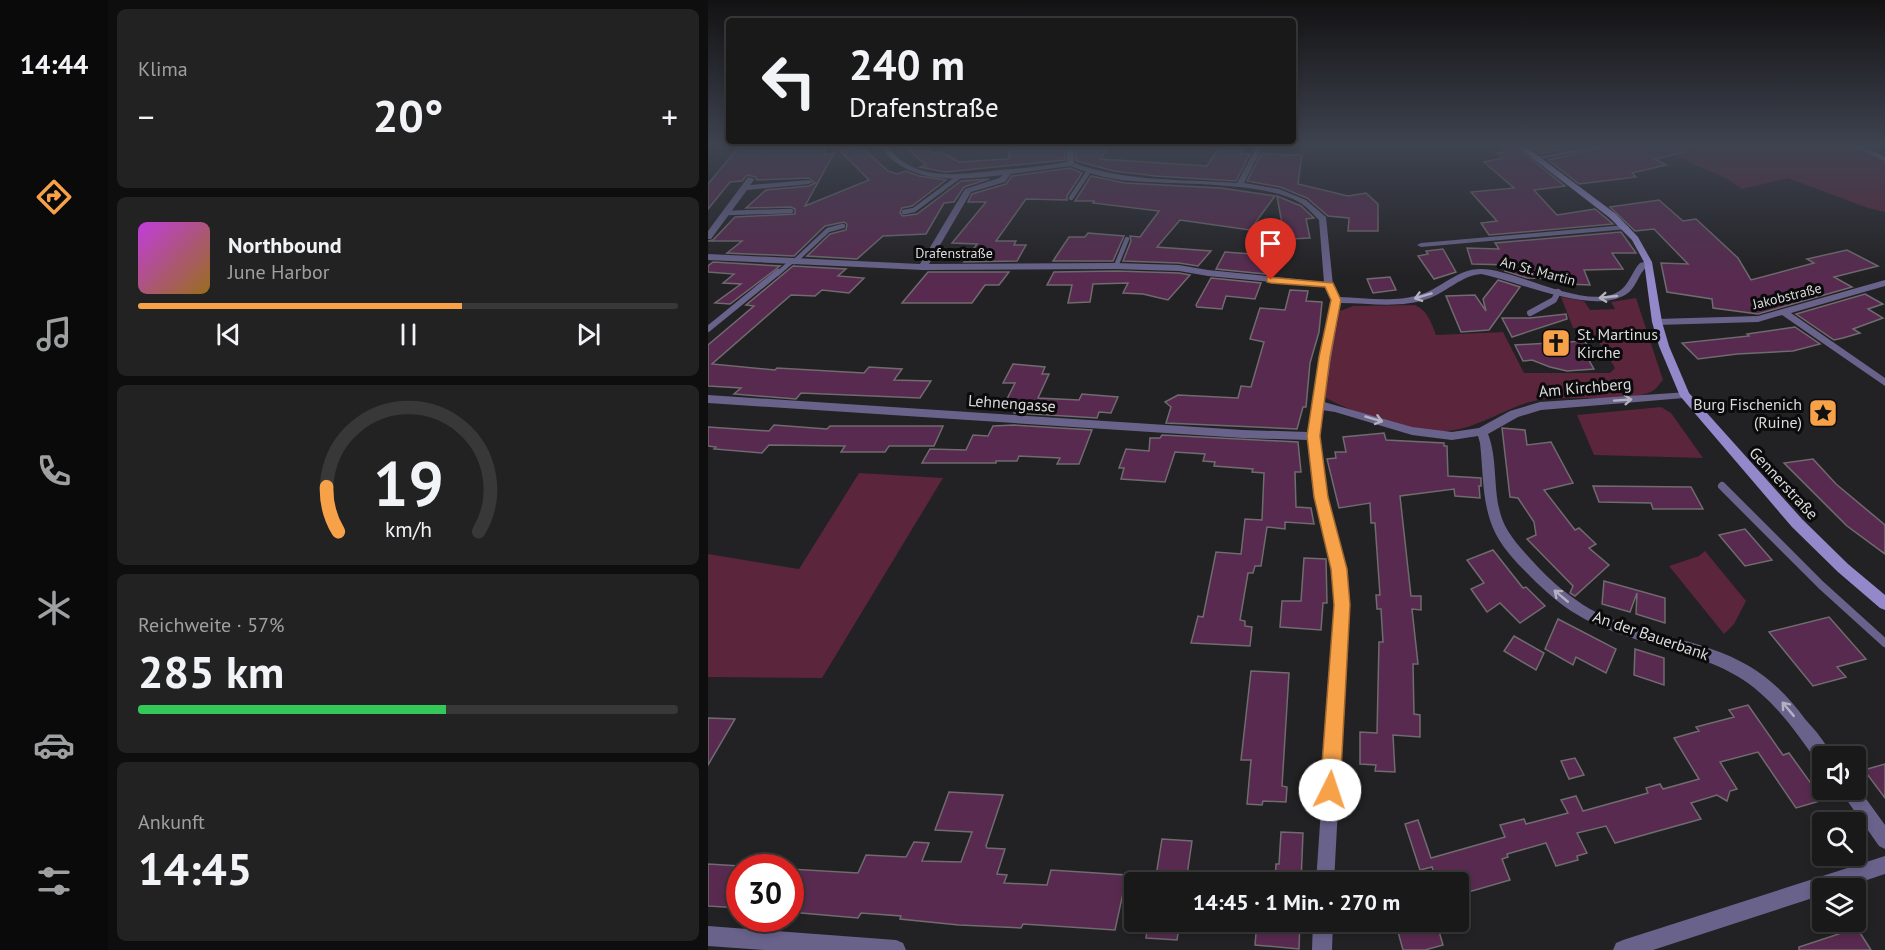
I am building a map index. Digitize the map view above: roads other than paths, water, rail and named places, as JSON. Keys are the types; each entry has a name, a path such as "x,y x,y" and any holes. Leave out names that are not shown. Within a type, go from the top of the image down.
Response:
{"street":[{"path":"708,237 743,190"},
{"path":"923,267 970,190"},
{"path":"1261,190 1295,197 1317,210 1323,219 1326,232 1329,285 1336,300 1313,436 1321,497 1339,569 1342,605 1326,872"},
{"name":"Gennerstraße","path":"1578,190 1625,227 1644,251 1648,262 1657,322 1684,394 1797,523 1843,568 1885,604"},
{"path":"1421,245 1625,227"},
{"name":"Drafenstraße","path":"708,257 923,267 1179,268 1329,285"},
{"name":"An St. Martin","path":"1336,300 1391,301 1425,297 1472,272 1481,271 1558,292 1589,298 1612,297 1624,294 1634,283 1639,268 1643,263 1648,262"},
{"name":"Jakobstraße","path":"1657,322 1758,319 1885,283"},
{"path":"1785,313 1885,383"},
{"name":"Am Kirchberg","path":"1317,405 1436,435 1482,432 1514,414 1540,406 1684,394"},
{"name":"Lehnengasse","path":"708,399 1243,434 1313,436"},
{"name":"An der Bauerbank","path":"1482,432 1486,443 1495,518 1503,535 1524,561 1550,587 1567,602 1588,614 1714,657 1741,669 1773,692 1790,710 1816,746"},
{"path":"1856,800 1885,840"},
{"path":"1623,950 1885,865"},
{"path":"1322,950 1323,932"},
{"path":"708,936 896,950"}],"lane":[{"path":"904,213 914,210 941,190"},
{"path":"1071,198 1076,190"},
{"path":"726,213 791,212"},
{"path":"708,329 793,262 828,230 843,226"},
{"path":"1116,266 1127,239"},
{"path":"1530,312 1554,300 1558,292"},
{"path":"1722,486 1821,585 1885,643"}],"place":[{"name":"St. Martinus Kirche","path":"1556,343"},
{"name":"Burg Fischenich (Ruine)","path":"1823,413"}]}
